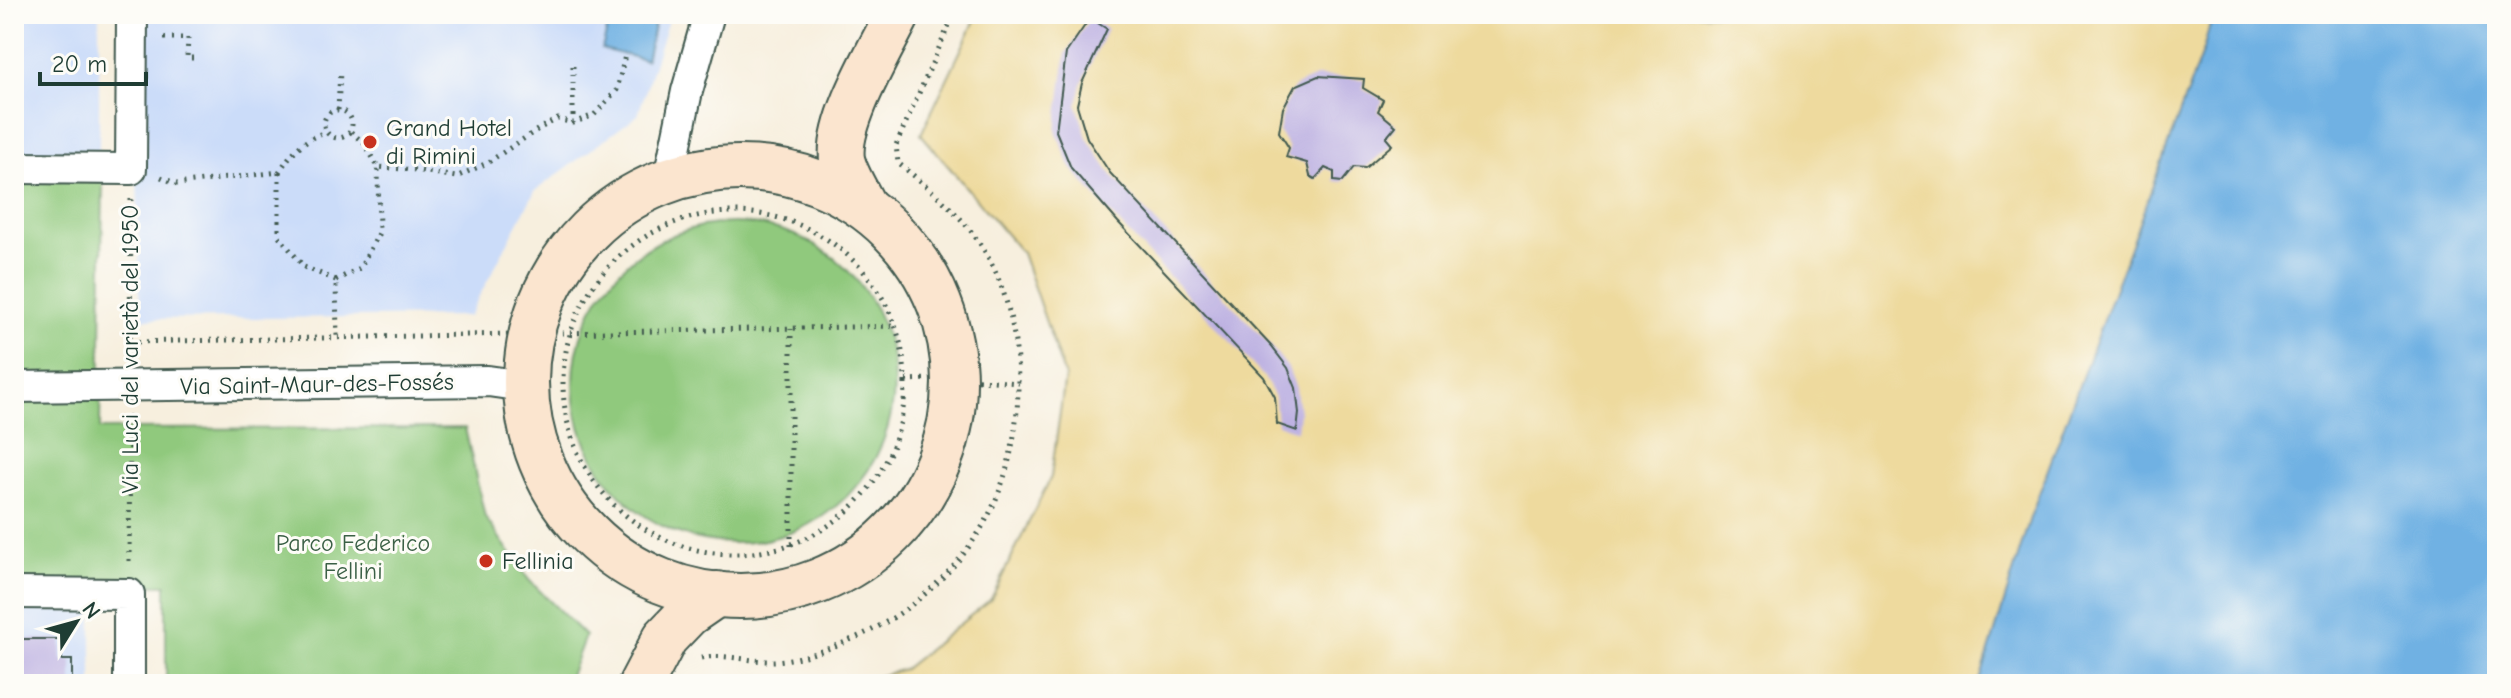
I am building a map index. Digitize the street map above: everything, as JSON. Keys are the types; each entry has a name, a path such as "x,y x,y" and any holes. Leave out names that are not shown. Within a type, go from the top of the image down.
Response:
{"street":[{"path":"669,178 687,91 709,14"},
{"path":"863,205 843,163 842,145 848,117 898,14"},
{"name":"Via Luci del varietà del 1950","path":"131,169 132,26"},
{"path":"735,166 802,176 863,205 911,252 943,312 955,378 946,447 915,508 866,558 803,588 734,597 666,584 610,554 565,507 536,450 524,386 549,333 549,282 580,238 620,202 669,178 735,166"},
{"path":"14,168 131,169"},
{"name":"Via Saint-Maur-des-Fossés","path":"14,387 488,381 524,386"},
{"path":"14,593 129,594 129,684"},
{"path":"641,684 665,638 688,614 717,594"}],"path":[{"path":"695,661 703,656 774,661 822,650 871,630 921,598 975,538 1001,488 1011,450 1019,383 1018,358 1004,293 988,257 957,215 898,163 896,145 954,14"},
{"path":"132,26 188,38 187,58 194,58"},
{"path":"378,167 456,177 487,163 558,119 573,123 594,115 617,90 625,55"},
{"path":"573,66 573,123"},
{"path":"338,110 340,71"},
{"path":"338,110 347,112 353,123 351,132 344,138 335,138 326,132 324,122 328,114 338,110"},
{"path":"326,132 310,136 294,150 279,172 279,236 304,267 336,280 360,268 379,233 378,167 365,144 351,132"},
{"path":"131,169 137,168 177,184 279,172"},
{"name":"Via Luci del varietà del 1950","path":"129,594 131,169"},
{"path":"730,211 783,218 832,242 871,279 897,326 906,380 899,433 875,482 839,520 791,546 738,556 684,549 636,525 597,488 571,440 549,333 629,246 677,220 730,211"},
{"path":"336,280 337,337"},
{"path":"130,342 897,326"},
{"path":"791,329 791,546"},
{"path":"906,380 955,378 1019,383"}],"shaded area":[{"path":"14,14 99,14 99,157 14,157"},
{"name":"Grand Hotel di Rimini","path":"141,14 670,14 638,115 535,191 469,316 140,319 137,168"},
{"path":"14,607 92,607 92,684 14,684"}],"green space":[{"name":"Parco Federico Fellini","path":"14,179 103,180 100,429 465,428 485,517 529,580 585,636 567,684 166,684 166,585 14,584"},
{"path":"718,223 750,223 781,230 810,242 836,259 858,281 875,307 887,336 894,383 887,430 875,459 858,485 836,507 810,524 781,536 750,543 718,543 687,536 658,524 632,507 610,485 593,459 581,430 574,399 574,367 581,336 593,307 610,281 632,259 658,242 687,230"}],"sand":[{"path":"978,14 2213,14 2203,50 2030,518 1979,684 853,684 904,669 991,599 1051,477 1065,377 1022,253 921,134"}],"water":[{"path":"611,14 657,14 646,60 602,49"},
{"path":"2213,14 2497,14 2497,684 1979,684 2030,518 2203,50"}],"building":[{"path":"1090,18 1107,29 1082,83 1077,105 1087,138 1110,173 1288,368 1296,388 1299,413 1297,431 1277,424 1275,397 1264,377 1071,168 1056,131 1066,53"},
{"path":"14,40 19,40 18,151 14,151"},
{"path":"1318,76 1364,79 1363,88 1383,100 1378,111 1396,126 1386,138 1392,145 1365,168 1354,167 1342,182 1334,181 1334,172 1325,168 1315,179 1310,176 1307,163 1286,157 1289,148 1279,132 1283,108 1295,86"},
{"path":"14,639 61,639 62,660 72,660 72,684 14,684"}],"place":[{"name":"Grand Hotel di Rimini","path":"370,142"},
{"name":"Fellinia","path":"486,561"}]}
